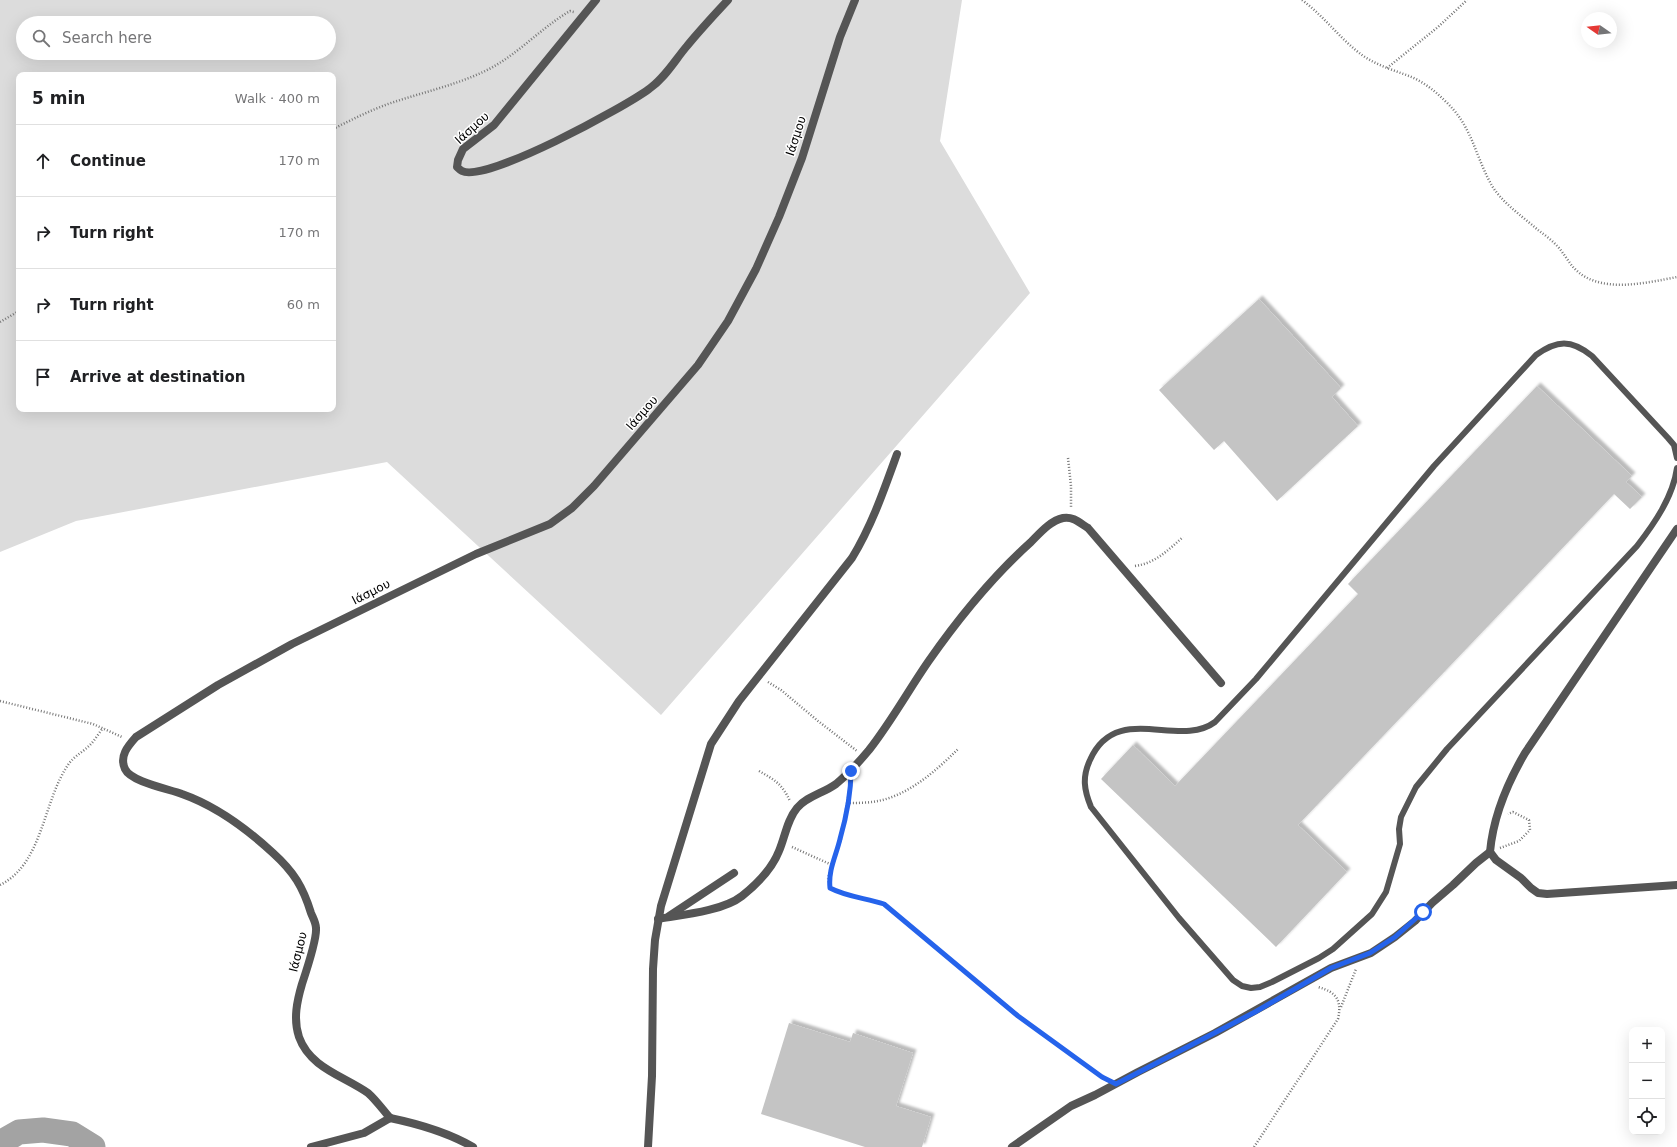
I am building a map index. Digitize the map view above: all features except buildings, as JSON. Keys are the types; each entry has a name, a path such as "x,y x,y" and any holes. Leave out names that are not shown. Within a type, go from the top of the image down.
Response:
{"street":[{"name":"Ιάσμου","path":"596,0 494,125 463,149 458,160 457,167 462,171 473,172 491,168 524,157 598,119 650,89 728,0"},
{"name":"Ιάσμου","path":"390,1118 368,1094 317,1063 299,1037 296,1019 298,1000 306,973 316,928 309,906 296,878 284,863 260,842 213,808 184,794 134,778 126,770 123,759 126,748 136,737 194,700 274,654 476,554 550,524 572,508 594,486 698,365 728,321 756,270 802,158 840,37 855,0"},
{"path":"648,1147 652,1076 653,969 662,919 688,814 711,744 724,721 852,558 872,520 897,454"},
{"path":"662,919 731,904 742,896 763,876 774,863 794,812 798,807 808,799 836,784 851,771 892,718 929,661 995,577 1054,522 1064,518 1070,518 1088,528 1221,683"},
{"path":"1012,1147 1071,1106 1215,1033 1305,984 1331,968 1370,953 1395,937 1490,852 1496,822 1511,776 1525,753 1677,529"},
{"path":"1490,852 1496,860 1521,878 1530,888 1538,893 1547,894 1677,885"},
{"path":"662,919 734,873"},
{"path":"311,1147 364,1133 390,1118 419,1124 447,1134 473,1147"}],"lane":[{"path":"1677,458 1674,445 1592,356 1574,344 1564,343 1553,345 1536,356 1434,466 1256,679 1216,722 1201,730 1128,729 1117,733 1106,740 1098,748 1086,768 1084,779 1085,789 1091,807 1179,918 1226,973 1242,986 1251,988 1260,987 1319,958 1372,914 1386,892 1400,844 1399,830 1401,817 1407,802 1426,774 1447,749 1637,546 1658,516 1675,485 1677,468"}],"path":[{"path":"1302,0 1316,11 1335,33 1363,56 1387,68 1410,76 1424,84 1445,100 1461,119 1472,138 1491,185 1503,200 1559,248 1574,268 1580,273 1602,283 1620,285 1646,283 1677,277"},
{"path":"1387,68 1438,28 1467,0"},
{"path":"336,128 387,105 457,84 484,72 504,61 558,18 570,11 584,14"},
{"path":"0,322 16,313"},
{"path":"1068,458 1071,486 1070,518"},
{"path":"1121,567 1147,564 1156,559 1183,537"},
{"path":"755,681 767,682 781,690 818,721 864,756"},
{"path":"0,701 103,728 124,738 129,745"},
{"path":"0,885 11,879 20,870 28,858 67,765 74,756 91,744 103,728"},
{"path":"847,803 879,801 898,794 944,763 958,749"},
{"path":"759,771 776,780 784,788 794,812"},
{"path":"851,771 851,782 840,839 828,878 830,888 837,892 859,899 884,904 1018,1016 1102,1077 1116,1084"},
{"path":"1490,852 1519,840 1530,830 1529,820 1513,812 1505,815 1496,822"},
{"path":"782,844 802,851 832,865"},
{"path":"1254,1147 1338,1020 1341,1008 1362,956"},
{"path":"1305,984 1326,989 1336,996 1341,1008"}],"shaded area":[{"path":"0,0 962,0 940,141 1030,293 661,715 387,462 76,521 0,552"}],"waterway":[{"path":"0,1143 19,1132 43,1130 72,1134 93,1147"}],"route":[{"path":"851,771 851,782 840,839 828,878 830,888 837,892 859,899 884,904 1018,1016 1102,1077 1116,1084 1255,1012 1331,968 1348,960 1370,953 1395,937 1423,912"}]}
